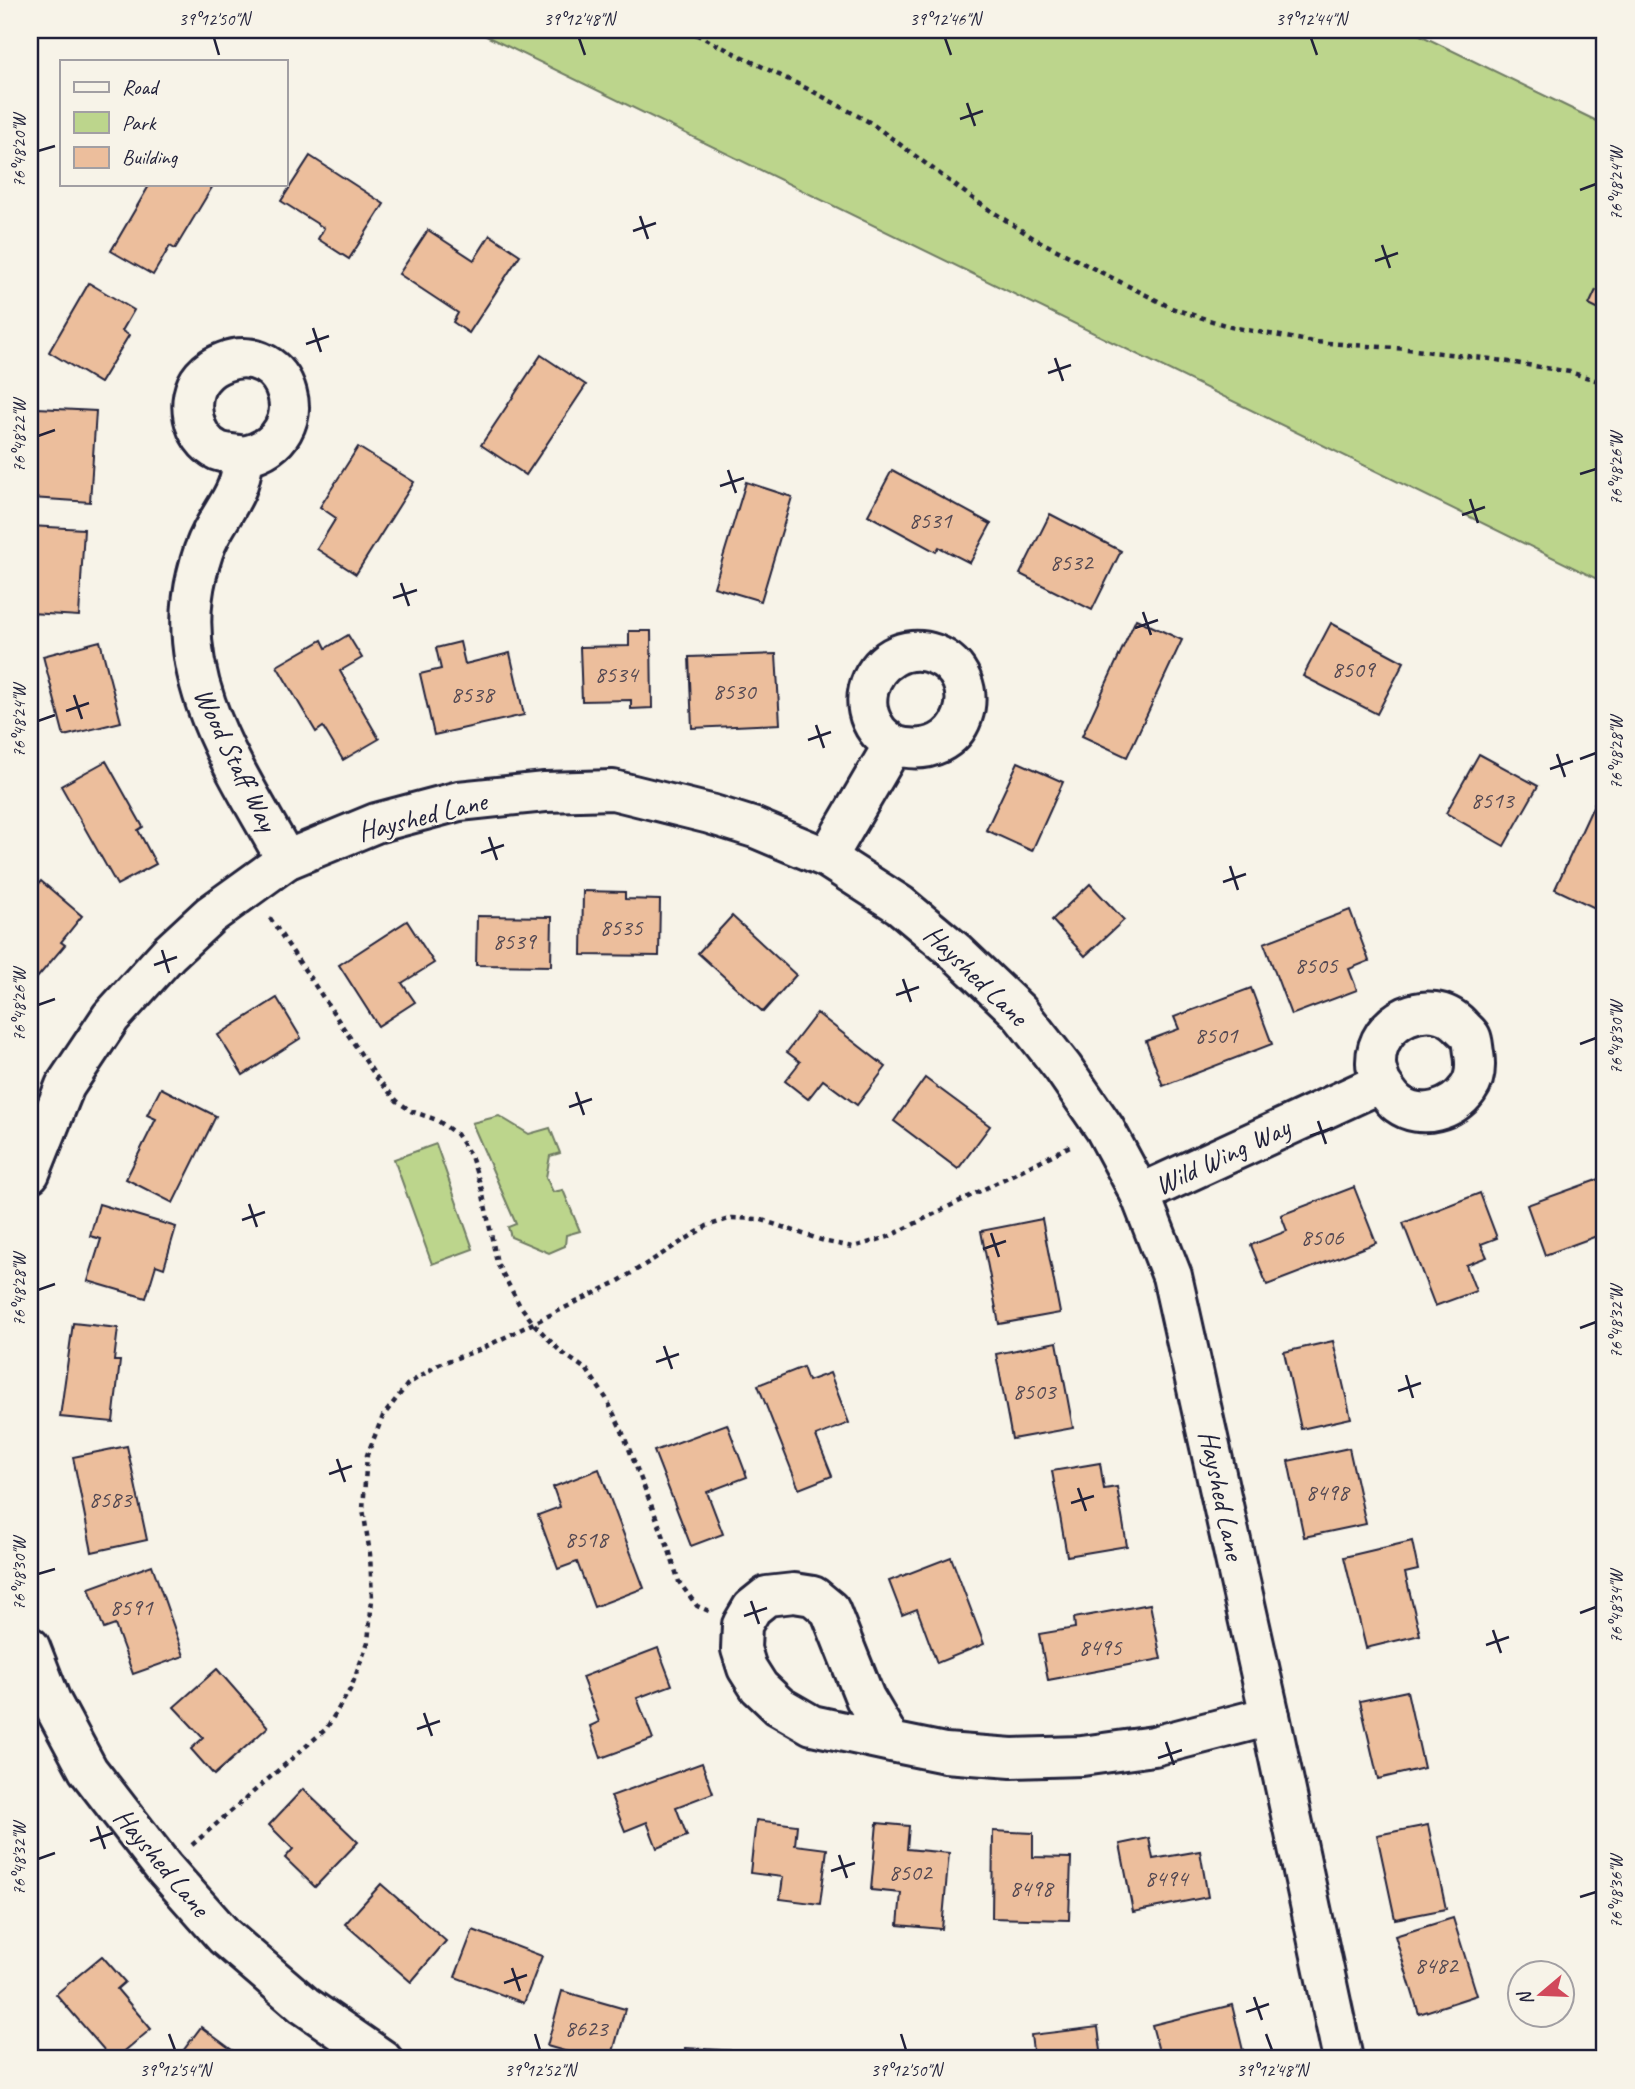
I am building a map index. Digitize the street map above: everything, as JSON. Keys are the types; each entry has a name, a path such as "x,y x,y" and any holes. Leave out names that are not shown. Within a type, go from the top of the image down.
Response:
{"street":[{"name":"Wood Staff Way","path":"245,456 237,489 209,537 197,572 191,605 190,642 207,709 286,860"},
{"path":"827,858 893,745"},
{"name":"Hayshed Lane","path":"30,1173 65,1086 111,1017 169,953 210,915 286,860 376,823 459,801 545,792 613,790 755,828 827,858 900,905 955,951 1019,1012 1063,1068 1105,1129 1140,1194 1172,1276 1343,2059"},
{"name":"Wild Wing Way","path":"1140,1194 1381,1083"},
{"path":"891,1742 865,1698 830,1610 813,1596 794,1593 767,1596 752,1608 742,1625 741,1649 747,1668 759,1687 779,1706 812,1725 891,1742 945,1753 1012,1758 1082,1756 1154,1746 1270,1716"},
{"name":"Hayshed Lane","path":"30,1647 51,1701 88,1770 163,1867 224,1936 304,2005 382,2059"}],"path":[{"path":"687,30 871,123 979,203 1035,239 1174,309 1231,327 1314,342 1491,359 1570,372 1605,383"},
{"path":"249,887 377,1079 397,1101 411,1111 437,1120 456,1134 471,1156 482,1190 498,1263 519,1304 534,1324 561,1352 587,1370 606,1398 622,1430 679,1582 697,1606 742,1625"},
{"path":"163,1867 326,1729 351,1688 368,1642 372,1599 370,1554 363,1509 367,1455 383,1416 407,1385 439,1364 479,1350 617,1282 707,1226 732,1218 759,1219 827,1242 853,1247 888,1237 1105,1129"}],"green space":[{"path":"474,30 1410,30 1605,125 1605,583"},
{"path":"499,1116 529,1134 550,1128 560,1153 550,1156 546,1177 553,1192 563,1190 580,1231 566,1235 565,1246 549,1253 511,1237 508,1227 516,1224 472,1123"},
{"path":"436,1144 473,1249 432,1264 394,1159"}],"building":[{"path":"310,156 384,204 349,259 318,239 324,228 281,201"},
{"path":"149,186 213,186 175,249 170,246 153,275 111,251"},
{"path":"428,230 474,260 490,235 520,255 469,333 453,322 458,313 399,274"},
{"path":"89,283 134,310 122,331 129,335 100,383 49,352"},
{"path":"1596,290 1605,295 1605,313 1589,305"},
{"path":"541,355 586,385 526,475 481,445"},
{"path":"37,408 96,411 90,502 32,498"},
{"path":"358,447 414,482 356,574 317,549 336,518 320,507"},
{"path":"892,470 991,524 970,563 939,547 936,552 868,515"},
{"path":"746,482 792,497 761,601 714,587"},
{"path":"1050,514 1121,551 1092,610 1020,574"},
{"path":"30,526 84,529 79,616 30,613"},
{"path":"1136,619 1182,640 1127,757 1082,736"},
{"path":"1331,623 1404,662 1377,714 1303,676"},
{"path":"629,631 651,631 652,708 631,709 631,700 582,701 580,647 629,646"},
{"path":"348,635 362,658 340,671 379,739 343,760 323,727 316,732 277,666 322,640 326,648"},
{"path":"100,641 121,722 64,736 43,656"},
{"path":"460,642 465,664 510,653 524,715 434,735 420,674 441,669 436,648"},
{"path":"776,654 780,724 692,728 689,657"},
{"path":"1479,754 1538,786 1504,846 1446,813"},
{"path":"106,761 143,827 138,830 156,864 117,885 61,786"},
{"path":"1018,762 1063,782 1032,851 986,830"},
{"path":"1596,800 1605,805 1605,885 1595,908 1555,889"},
{"path":"41,881 82,916 61,942 65,945 31,985 30,895"},
{"path":"1090,884 1124,920 1085,956 1052,920"},
{"path":"583,891 625,892 625,899 660,900 659,956 582,955"},
{"path":"1350,910 1369,961 1349,969 1357,990 1291,1015 1264,943"},
{"path":"477,916 552,917 551,966 476,965"},
{"path":"732,916 796,975 763,1012 698,953"},
{"path":"407,921 434,963 402,983 415,1002 378,1026 339,965"},
{"path":"1251,988 1272,1044 1163,1086 1146,1041 1179,1029 1174,1017"},
{"path":"277,998 301,1038 243,1075 218,1035"},
{"path":"817,1013 886,1067 857,1105 823,1080 808,1099 785,1081 800,1062 787,1052"},
{"path":"925,1078 990,1126 958,1169 894,1121"},
{"path":"161,1088 216,1116 173,1203 126,1179 156,1119 147,1115"},
{"path":"1605,1177 1605,1233 1545,1255 1527,1205"},
{"path":"1354,1187 1376,1243 1267,1285 1251,1245 1287,1231 1281,1215"},
{"path":"1480,1193 1497,1238 1481,1244 1487,1257 1466,1265 1476,1291 1435,1306 1403,1223"},
{"path":"99,1204 176,1227 164,1268 156,1265 146,1298 88,1281 101,1239 90,1236"},
{"path":"1042,1219 1060,1313 999,1324 981,1231"},
{"path":"73,1323 118,1328 114,1361 120,1361 113,1422 60,1417"},
{"path":"1333,1341 1351,1418 1301,1429 1284,1352"},
{"path":"1057,1342 1073,1428 1012,1439 996,1354"},
{"path":"803,1367 808,1381 830,1373 849,1423 816,1436 832,1476 799,1489 758,1385"},
{"path":"727,1424 747,1477 707,1492 723,1534 691,1546 654,1451"},
{"path":"127,1446 147,1540 92,1552 73,1457"},
{"path":"1349,1448 1366,1524 1304,1537 1288,1461"},
{"path":"1100,1463 1104,1489 1117,1487 1127,1546 1067,1556 1052,1471"},
{"path":"599,1469 644,1588 594,1607 577,1562 558,1569 538,1515 560,1507 553,1487"},
{"path":"1412,1541 1418,1570 1405,1573 1420,1635 1366,1648 1344,1557"},
{"path":"951,1557 984,1644 937,1663 917,1609 902,1615 889,1581"},
{"path":"152,1565 184,1656 133,1674 115,1625 104,1629 89,1588"},
{"path":"1150,1604 1161,1659 1048,1680 1039,1634 1075,1628 1074,1618"},
{"path":"658,1648 672,1685 637,1698 653,1739 601,1758 590,1726 599,1722 582,1677"},
{"path":"217,1669 268,1727 214,1775 191,1749 203,1738 174,1707"},
{"path":"1407,1691 1424,1768 1378,1779 1360,1701"},
{"path":"702,1763 713,1793 676,1807 687,1836 657,1848 647,1822 625,1831 611,1796"},
{"path":"303,1789 358,1842 315,1887 285,1858 293,1849 269,1825"},
{"path":"756,1820 797,1825 795,1845 827,1849 820,1904 780,1899 783,1877 750,1873"},
{"path":"877,1823 909,1826 907,1849 949,1853 942,1929 898,1925 901,1893 871,1890"},
{"path":"1428,1825 1446,1909 1395,1919 1377,1835"},
{"path":"993,1831 1033,1833 1033,1857 1071,1858 1069,1920 992,1918"},
{"path":"1149,1838 1153,1859 1200,1851 1208,1897 1133,1912 1120,1844"},
{"path":"381,1884 446,1941 411,1982 345,1924"},
{"path":"1453,1918 1477,1995 1419,2014 1395,1936"},
{"path":"473,1930 542,1956 524,2003 455,1977"},
{"path":"102,1956 125,1982 117,1989 151,2029 115,2059 112,2059 56,1994"},
{"path":"562,1991 625,2009 611,2059 592,2059 547,2046"},
{"path":"1232,2005 1245,2059 1161,2059 1152,2025"},
{"path":"201,2027 244,2059 177,2059"},
{"path":"1098,2027 1102,2059 1034,2059 1031,2035"},
{"path":"685,2048 757,2052 757,2059 684,2059"}]}
